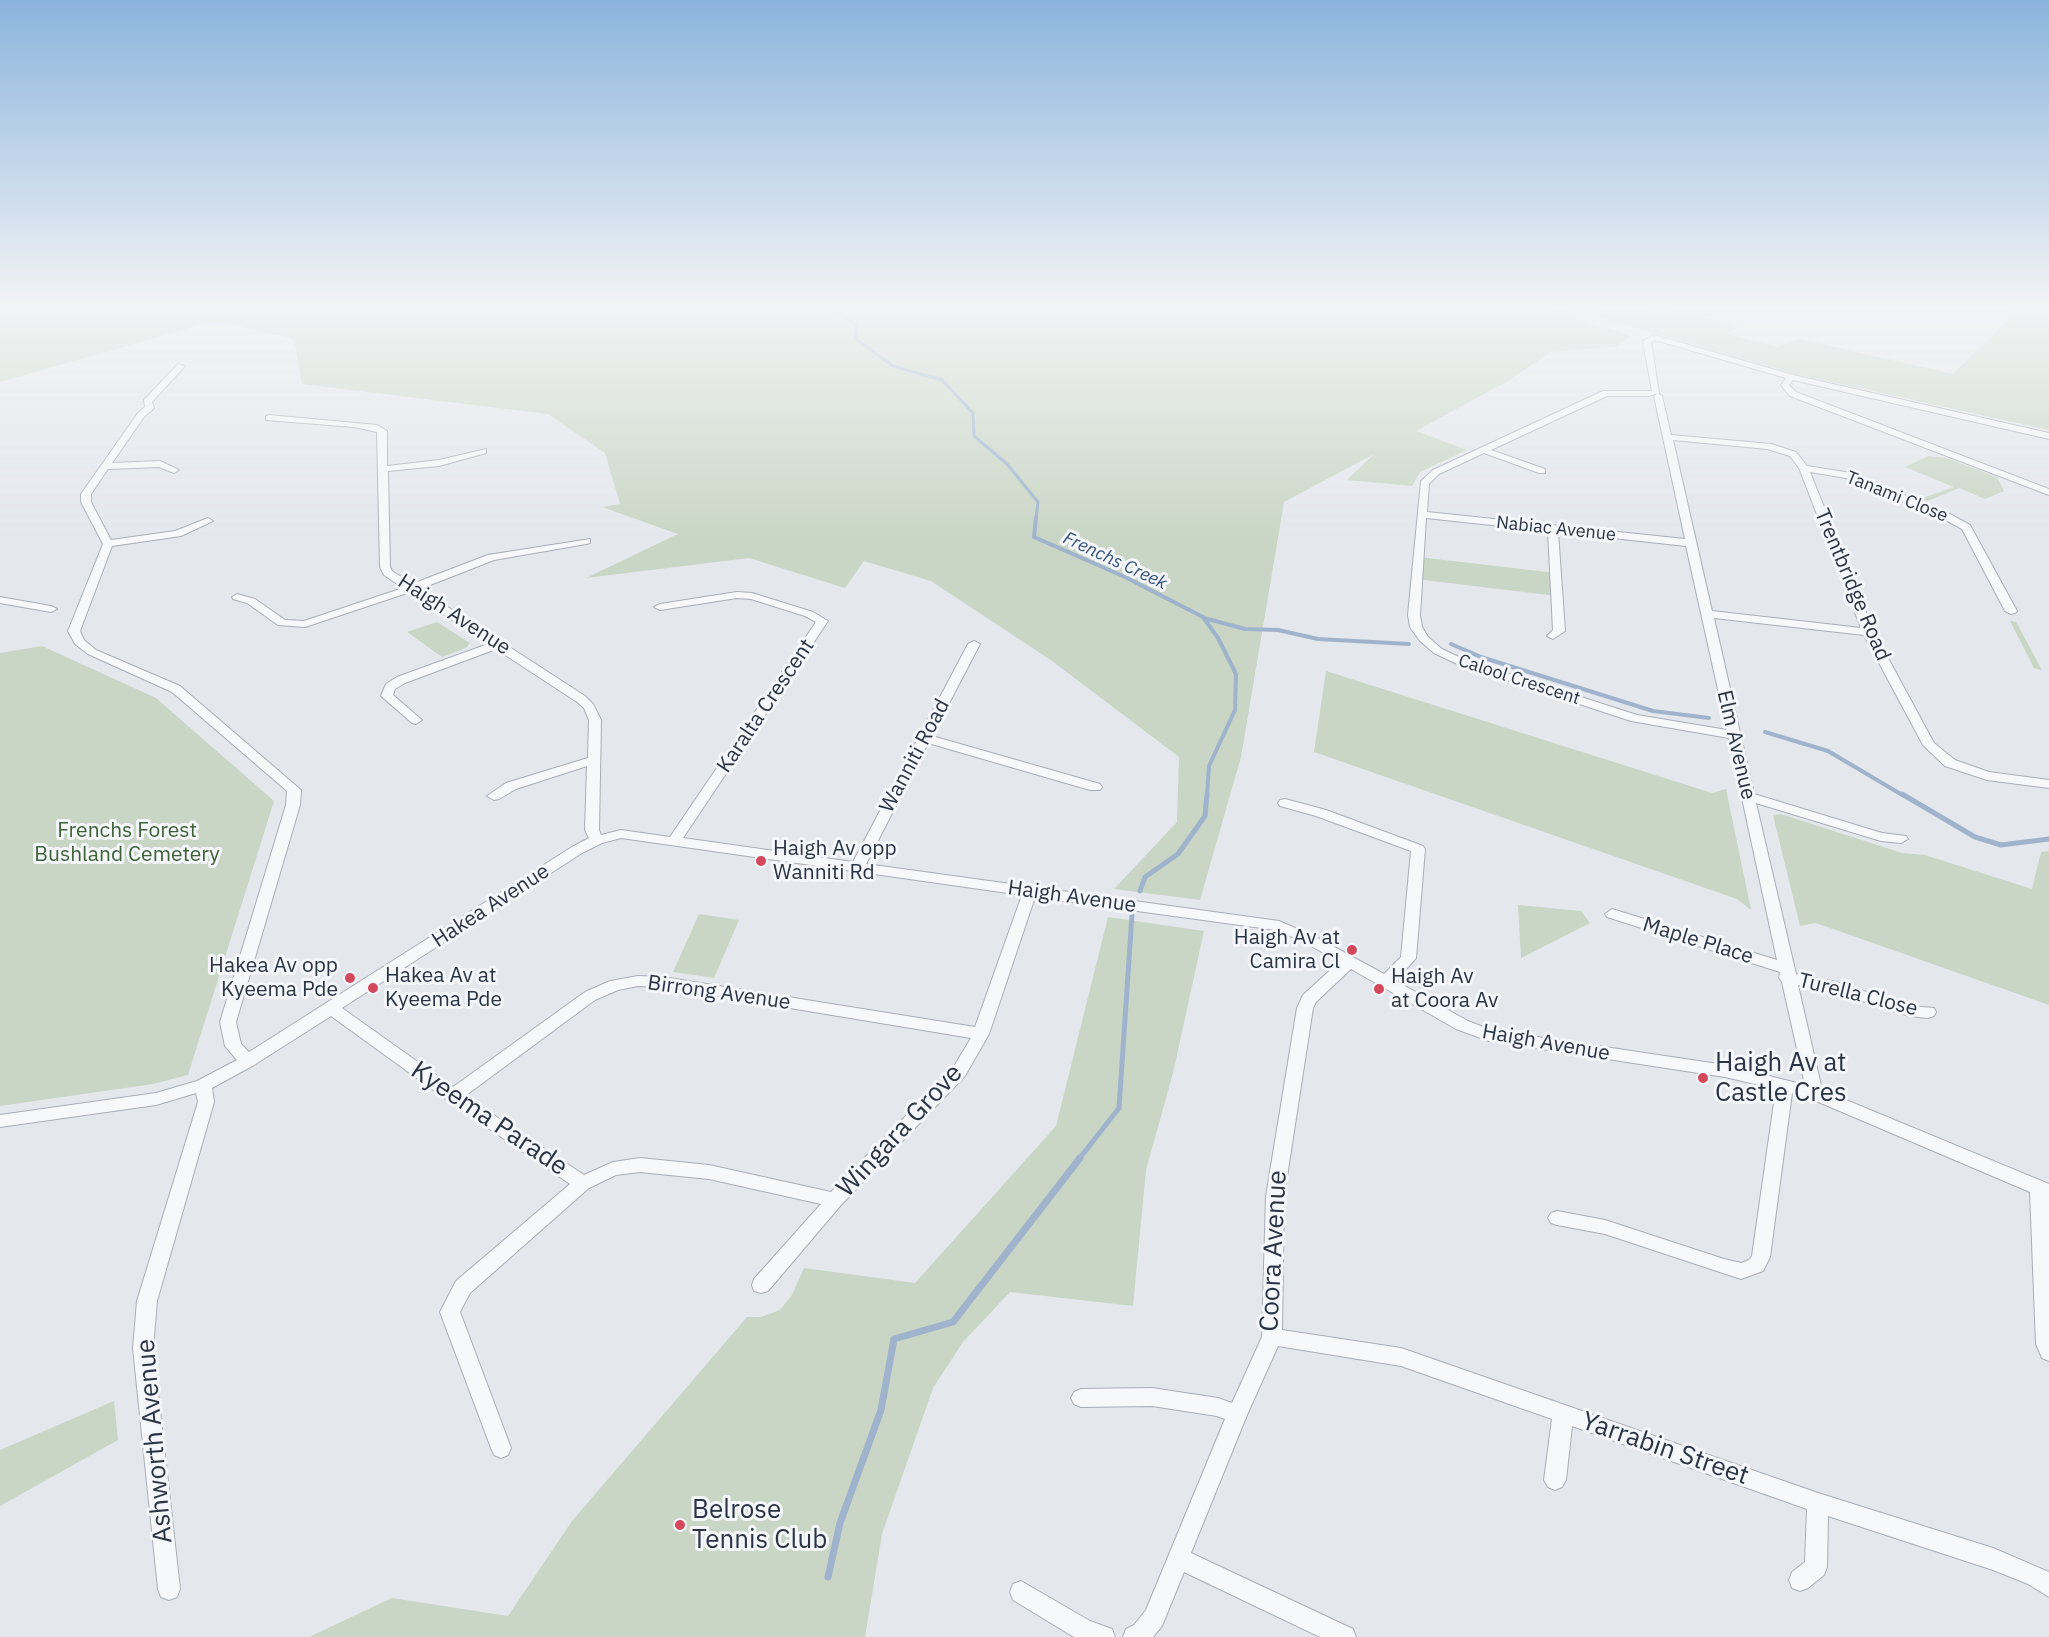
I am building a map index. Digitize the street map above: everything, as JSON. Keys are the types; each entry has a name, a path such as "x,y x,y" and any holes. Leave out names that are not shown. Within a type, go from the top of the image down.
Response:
{"street":[{"path":"164,384 147,402 150,408 141,415 86,494 86,502 108,544 74,631 79,642 92,652 176,689 294,790 293,805 228,1022 233,1046 248,1061"},
{"name":"Elm Avenue","path":"1653,384 1668,437 1732,735 1748,796 1815,1094"},
{"path":"1785,384 1793,394 2049,492"},
{"path":"1823,384 2049,436"},
{"name":"Calool Crescent","path":"1654,394 1606,393 1436,472 1424,483 1414,615 1416,627 1424,639 1438,651 1459,662 1635,718 1732,735"},
{"name":"Haigh Avenue","path":"269,418 374,427 382,431 385,567 388,573 498,644 589,707 595,720 592,830 597,840"},
{"path":"1668,437 1768,446 1792,454 1804,468"},
{"path":"1483,450 1542,471"},
{"path":"384,469 439,463 483,451"},
{"path":"105,466 160,464 174,470"},
{"name":"Tanami Close","path":"1804,468 1848,475 1944,514 1966,527 2011,611"},
{"name":"Trentbridge Road","path":"1804,468 1868,632 1929,745 1950,763 1987,776 2049,784"},
{"name":"Nabiac Avenue","path":"1423,515 1690,543"},
{"path":"108,544 177,534 208,521"},
{"path":"1553,529 1559,631 1553,636"},
{"path":"237,597 251,601 282,623 305,624 492,557 586,541"},
{"name":"Karalta Crescent","path":"660,607 737,595 752,596 808,614 822,621 675,840"},
{"path":"0,600 51,609"},
{"path":"1707,614 1868,632"},
{"path":"416,720 387,696 390,687 401,680 498,644"},
{"name":"Wanniti Road","path":"857,867 974,644"},
{"path":"925,738 1095,787"},
{"path":"494,796 511,786 593,760"},
{"path":"1748,796 1881,837 1901,839"},
{"path":"1285,803 1321,813 1418,849 1408,958 1386,982"},
{"name":"Haigh Avenue","path":"621,834 1279,926 1462,1025 1489,1035 1725,1071 1785,1085 1815,1094 2044,1190"},
{"name":"Hakea Avenue","path":"0,1121 156,1099 203,1085 248,1061 577,850 597,840 621,834"},
{"name":"Wingara Grove","path":"761,1285 835,1200 959,1072 981,1034 1030,891"},
{"name":"Maple Place","path":"1612,914 1786,973"},
{"name":"Coora Avenue","path":"1134,1637 1142,1633 1154,1618 1237,1415 1272,1337 1275,1196 1305,1008 1309,999 1349,962"},
{"name":"Turella Close","path":"1786,973 1909,1011 1928,1012"},
{"name":"Birrong Avenue","path":"453,1096 590,996 615,985 638,981 674,984 981,1034"},
{"name":"Kyeema Parade","path":"331,1008 453,1096 583,1183 613,1169 640,1165 709,1172 835,1200"},
{"name":"Ashworth Avenue","path":"169,1589 143,1348 147,1301 206,1102 203,1085"},
{"path":"1557,1218 1605,1227 1724,1267 1742,1271 1756,1266 1761,1257 1785,1085"},
{"path":"501,1448 450,1312 463,1287 583,1183"},
{"path":"2044,1190 2046,1344 2049,1352"},
{"name":"Yarrabin Street","path":"1272,1337 1401,1357 1818,1503 1993,1559 2036,1576 2049,1586"},
{"path":"1081,1398 1152,1397 1218,1407 1237,1415"},
{"path":"1555,1479 1563,1413"},
{"path":"1800,1580 1816,1567 1818,1503"},
{"path":"1180,1559 1345,1637"},
{"path":"1021,1592 1085,1631 1104,1637"}],"green space":[{"path":"305,384 1502,384 1416,431 1467,450 1420,472 1412,486 1347,480 1374,454 1284,502 1241,757 1200,900 1114,889 1177,822 1179,757 1052,661 931,581 864,561 845,588 749,558 586,578 678,534 602,507 620,504 605,453 548,414"},
{"path":"1842,384 2049,384 2049,430"},
{"path":"1928,456 1946,458 1997,477 2004,491 1985,499 1959,488 1925,502 1920,499 1954,487 1905,467"},
{"path":"1418,557 1556,573 1557,596 1416,579"},
{"path":"2010,621 2016,622 2042,670 2034,668"},
{"path":"437,622 470,643 466,648 442,657 407,632"},
{"name":"Frenchs Forest Bushland Cemetery","path":"42,646 156,698 274,801 188,1075 153,1084 0,1106 0,653"},
{"path":"1326,671 1712,793 1726,789 1751,910 1737,899 1314,752"},
{"path":"1781,814 1902,853 1925,855 2032,889 2041,852 2049,851 2049,1005 1816,923 1800,926 1773,815"},
{"path":"1518,905 1581,911 1590,923 1521,958"},
{"path":"699,914 739,920 714,978 673,972"},
{"path":"1108,917 1204,931 1173,1073 1146,1170 1133,1306 1010,1292 963,1342 933,1388 882,1534 865,1637 309,1637 392,1598 508,1616 572,1521 747,1317 761,1317 780,1310 792,1295 804,1268 915,1283 1056,1126"},
{"path":"114,1401 118,1440 0,1506 0,1450"}],"waterway":[{"name":"Frenchs Creek","path":"946,384 973,413 974,436 1007,464 1038,502 1036,519"},
{"name":"Frenchs Creek","path":"1036,517 1034,537 1125,577 1203,617 1218,638 1236,674 1235,710 1209,766 1207,796"},
{"path":"1204,618 1245,629 1278,630 1318,639 1409,644"},
{"path":"1451,644 1481,657 1653,711 1709,718"},
{"path":"1765,732 1828,751 1904,796"},
{"name":"Frenchs Creek","path":"1140,891 1145,877 1178,854 1205,816 1207,794"},
{"path":"1902,794 1975,837 2001,845 2049,839"},
{"path":"1079,1159 1119,1108 1132,915"},
{"path":"828,1577 840,1523 881,1410 894,1339 953,1322 1080,1158"}],"place":[{"name":"Haigh Av opp Wanniti Rd","path":"761,861"},
{"name":"Haigh Av at Camira Cl","path":"1352,950"},
{"name":"Hakea Av opp Kyeema Pde","path":"350,978"},
{"name":"Hakea Av at Kyeema Pde","path":"373,988"},
{"name":"Haigh Av at Coora Av","path":"1379,989"},
{"name":"Haigh Av at Castle Cres","path":"1703,1078"},
{"name":"Belrose Tennis Club","path":"680,1525"}]}
